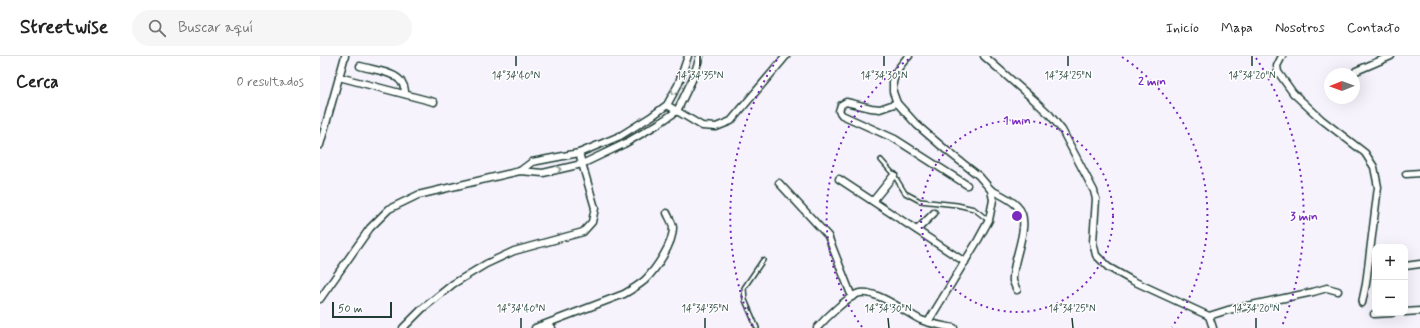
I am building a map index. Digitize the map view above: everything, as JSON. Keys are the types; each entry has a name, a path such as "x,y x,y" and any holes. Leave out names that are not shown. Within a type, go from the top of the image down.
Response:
{"street":[{"path":"320,145 345,56"},
{"path":"520,171 532,162 579,153 620,136 667,105 678,85 688,56"},
{"path":"320,299 370,228 389,209 418,195 520,171 543,173 582,164 624,144 677,111 693,78 700,56"},
{"path":"667,105 702,126 716,127 731,121 786,56"},
{"path":"909,56 897,70 893,82 893,92 897,103 917,125 979,176 991,190 1017,206 1022,213 1022,233 1014,269 1013,282 1016,290"},
{"path":"984,56 1050,115 1062,130 1094,191 1096,199 1093,248 1096,255 1108,267 1131,280 1209,316 1228,310 1313,292 1324,288 1338,291"},
{"path":"1282,56 1277,66 1278,72 1293,93 1321,119 1365,153 1374,167 1378,187 1366,284 1362,303"},
{"path":"1360,69 1391,56"},
{"path":"360,66 397,77 402,81 405,87 405,94"},
{"path":"339,77 434,102"},
{"path":"897,103 880,109 871,108 853,102 846,102 841,105 839,111 842,114 895,139 967,184"},
{"path":"403,328 422,309 453,284 486,264 514,251 583,232 592,222 595,208 579,153"},
{"path":"1406,174 1420,173"},
{"path":"872,201 894,175"},
{"path":"839,179 965,262"},
{"path":"779,183 828,236 852,297"},
{"path":"928,322 989,220 993,200 991,190"},
{"path":"538,327 624,294 646,280 662,258 672,234 672,225 667,213"},
{"path":"917,230 934,213"},
{"path":"1408,266 1420,264"},
{"path":"817,328 828,316 858,293 875,295 922,320 954,328"},
{"path":"1408,312 1420,311"},
{"path":"1209,316 1213,328"},
{"path":"538,327 552,328"}],"lane":[{"path":"881,160 894,175 905,193 920,201 974,209 989,220"},
{"path":"757,328 745,300 744,288 763,260"}]}
